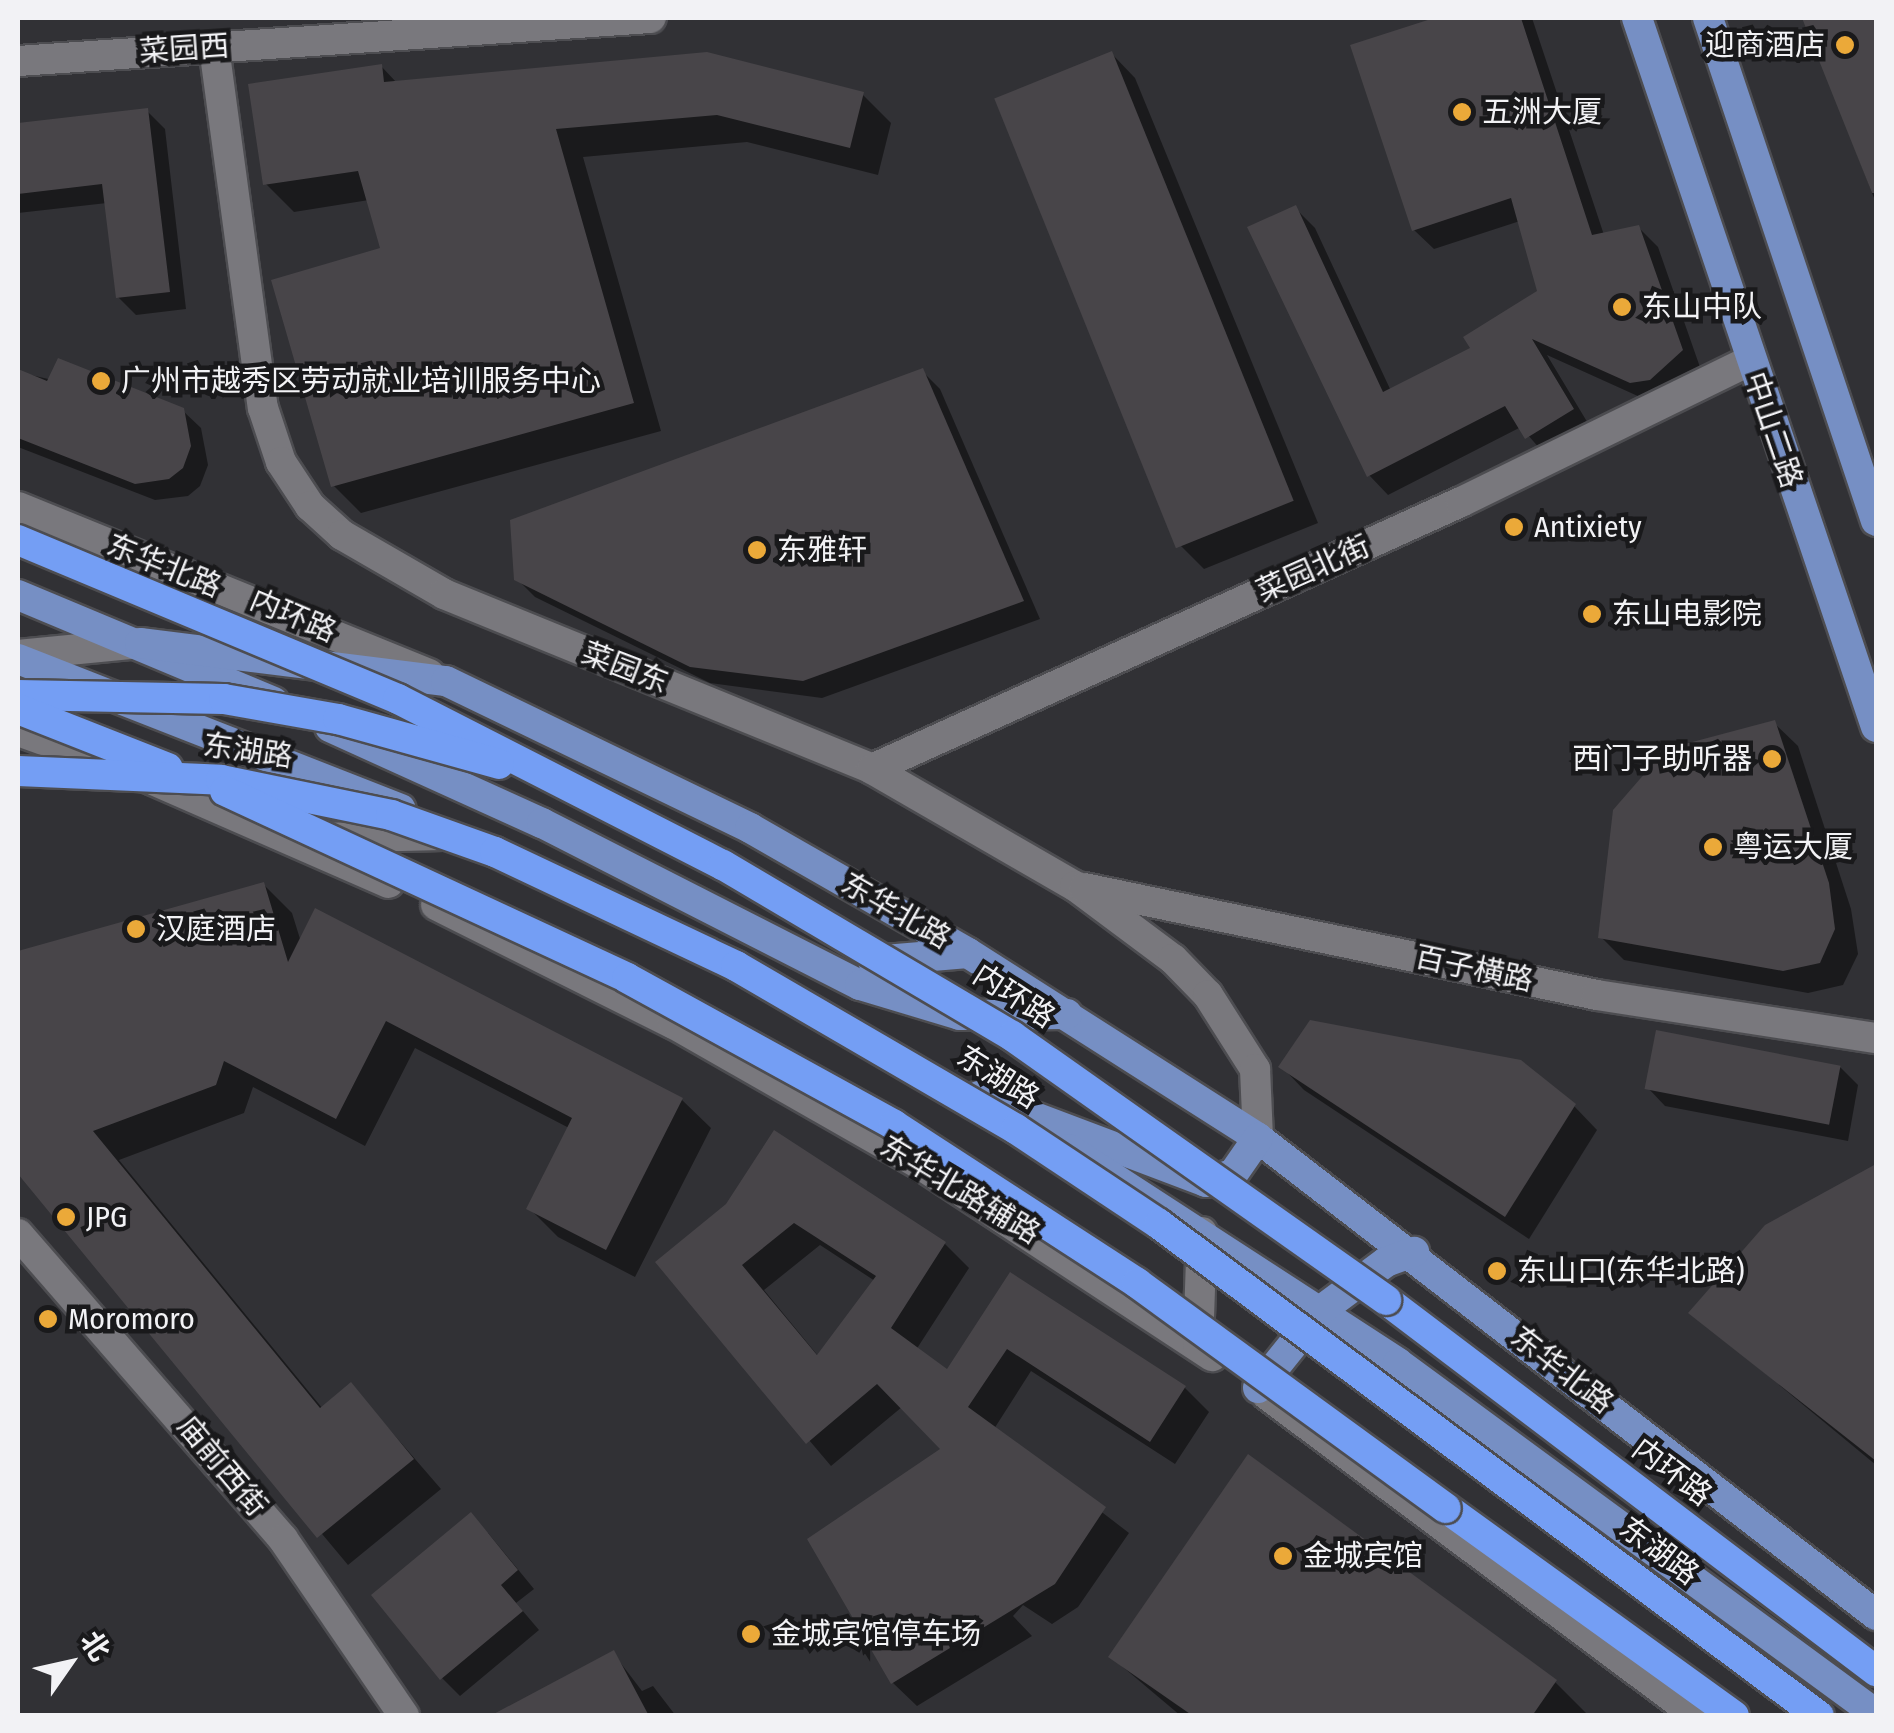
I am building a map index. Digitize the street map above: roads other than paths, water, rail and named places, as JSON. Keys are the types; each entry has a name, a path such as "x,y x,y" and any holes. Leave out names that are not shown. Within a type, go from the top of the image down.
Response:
{"highway":[{"name":"内环路","path":"18,540 398,699 632,814 915,973 1107,1100 1386,1300 1876,1670"},
{"name":"东湖路","path":"18,695 224,700 338,719 486,759 632,814"},
{"path":"18,709 464,896 894,1125 1253,1364 1734,1716"},
{"name":"东湖路","path":"18,772 221,780 391,815 495,852 736,966 1000,1119 1159,1224 1819,1716"}],"main road":[{"name":"中山二路","path":"1638,18 1876,727"},
{"path":"1708,18 1876,521"},
{"path":"18,594 140,643 558,831 820,966 900,1000 960,1015 1067,1014"},
{"path":"140,643 446,681"},
{"path":"18,657 469,834 715,949 979,1096 1202,1229 1876,1714"},
{"name":"东华北路","path":"446,681 750,828 968,953 1258,1138 1414,1252 1876,1615"},
{"path":"820,966 968,953"},
{"path":"979,1096 1206,1182 1233,1174 1258,1138"},
{"path":"1258,1388 1320,1311 1386,1262 1414,1252"}],"street":[{"name":"菜园西","path":"18,61 651,18"},
{"name":"菜园东","path":"214,47 263,408 281,462 310,506 342,535 444,594 872,769 1074,886 1172,959 1208,995 1255,1069 1258,1138"},
{"name":"菜园北街","path":"872,769 1462,502 1750,361"},
{"name":"东华北路","path":"18,507 446,681"},
{"path":"18,657 140,643"},
{"path":"18,732 153,780"},
{"path":"18,762 84,764 153,780"},
{"path":"314,775 286,839 469,834"},
{"name":"东华北路辅路","path":"153,780 524,947 674,1024 934,1172 1258,1388 1697,1716"},
{"name":"百子横路","path":"1074,886 1598,995 1876,1038"},
{"path":"1198,1346 1202,1229"},
{"name":"庙前西街","path":"18,1234 283,1539 404,1716"}],"place":[{"name":"迎商酒店","path":"1845,45"},
{"name":"五洲大厦","path":"1462,112"},
{"name":"东山中队","path":"1622,307"},
{"name":"广州市越秀区劳动就业培训服务中心","path":"101,381"},
{"name":"Antixiety","path":"1514,527"},
{"name":"东雅轩","path":"757,550"},
{"name":"东山电影院","path":"1592,614"},
{"name":"西门子助听器","path":"1772,759"},
{"name":"粤运大厦","path":"1713,847"},
{"name":"汉庭酒店","path":"136,929"},
{"name":"JPG","path":"66,1217"},
{"name":"东山口(东华北路)","path":"1497,1271"},
{"name":"Moromoro","path":"48,1319"},
{"name":"金城宾馆","path":"1283,1556"},
{"name":"金城宾馆停车场","path":"751,1634"}]}
